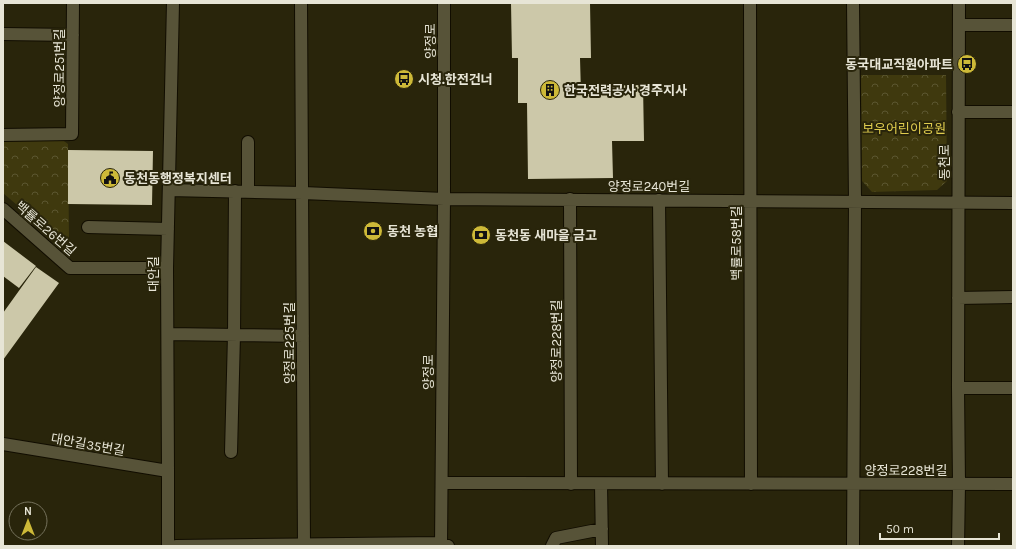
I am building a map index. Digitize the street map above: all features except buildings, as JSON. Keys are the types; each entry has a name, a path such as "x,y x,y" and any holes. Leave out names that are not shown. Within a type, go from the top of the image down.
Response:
{"street":[{"name":"양정로251번길","path":"3,135 72,134 73,3"},
{"name":"대안길","path":"168,546 167,268 173,3"},
{"name":"양정로225번길","path":"301,3 304,545"},
{"name":"양정로","path":"444,3 442,483 444,545"},
{"name":"백률로58번길","path":"750,3 752,484"},
{"path":"853,3 855,201"},
{"name":"동천로","path":"958,546 959,3"},
{"path":"959,25 1013,25"},
{"path":"3,34 72,35"},
{"path":"958,112 1013,112"},
{"path":"248,142 248,192"},
{"path":"169,190 303,193 444,199"},
{"path":"231,452 234,335 234,191"},
{"name":"양정로240번길","path":"444,199 1013,202"},
{"name":"양정로228번길","path":"570,199 571,484"},
{"path":"659,200 662,484"},
{"name":"양정로228번길","path":"854,484 855,201"},
{"name":"백률로26번길","path":"3,209 70,268 167,268"},
{"path":"88,227 168,229"},
{"path":"958,298 1013,297"},
{"path":"168,334 303,336"},
{"path":"958,388 1013,388"},
{"name":"대안길35번길","path":"3,444 168,471"},
{"name":"양정로228번길","path":"442,483 1013,484"},
{"path":"601,484 602,546"},
{"path":"853,546 854,484"},
{"path":"552,546 556,538 602,529"},
{"path":"176,546 444,545"}],"green space":[{"name":"보우어린이공원","path":"861,75 946,75 947,181 937,190 872,192 862,181"},
{"path":"3,137 61,139 68,144 69,239 60,242 3,193"}],"place":[{"name":"동국대교직원아파트","path":"967,64"},
{"name":"시청.한전건너","path":"404,79"},
{"name":"한국전력공사 경주지사","path":"550,90"},
{"name":"동천동행정복지센터","path":"110,178"},
{"name":"동천 농협","path":"373,231"},
{"name":"동천동 새마을 금고","path":"481,235"}]}
